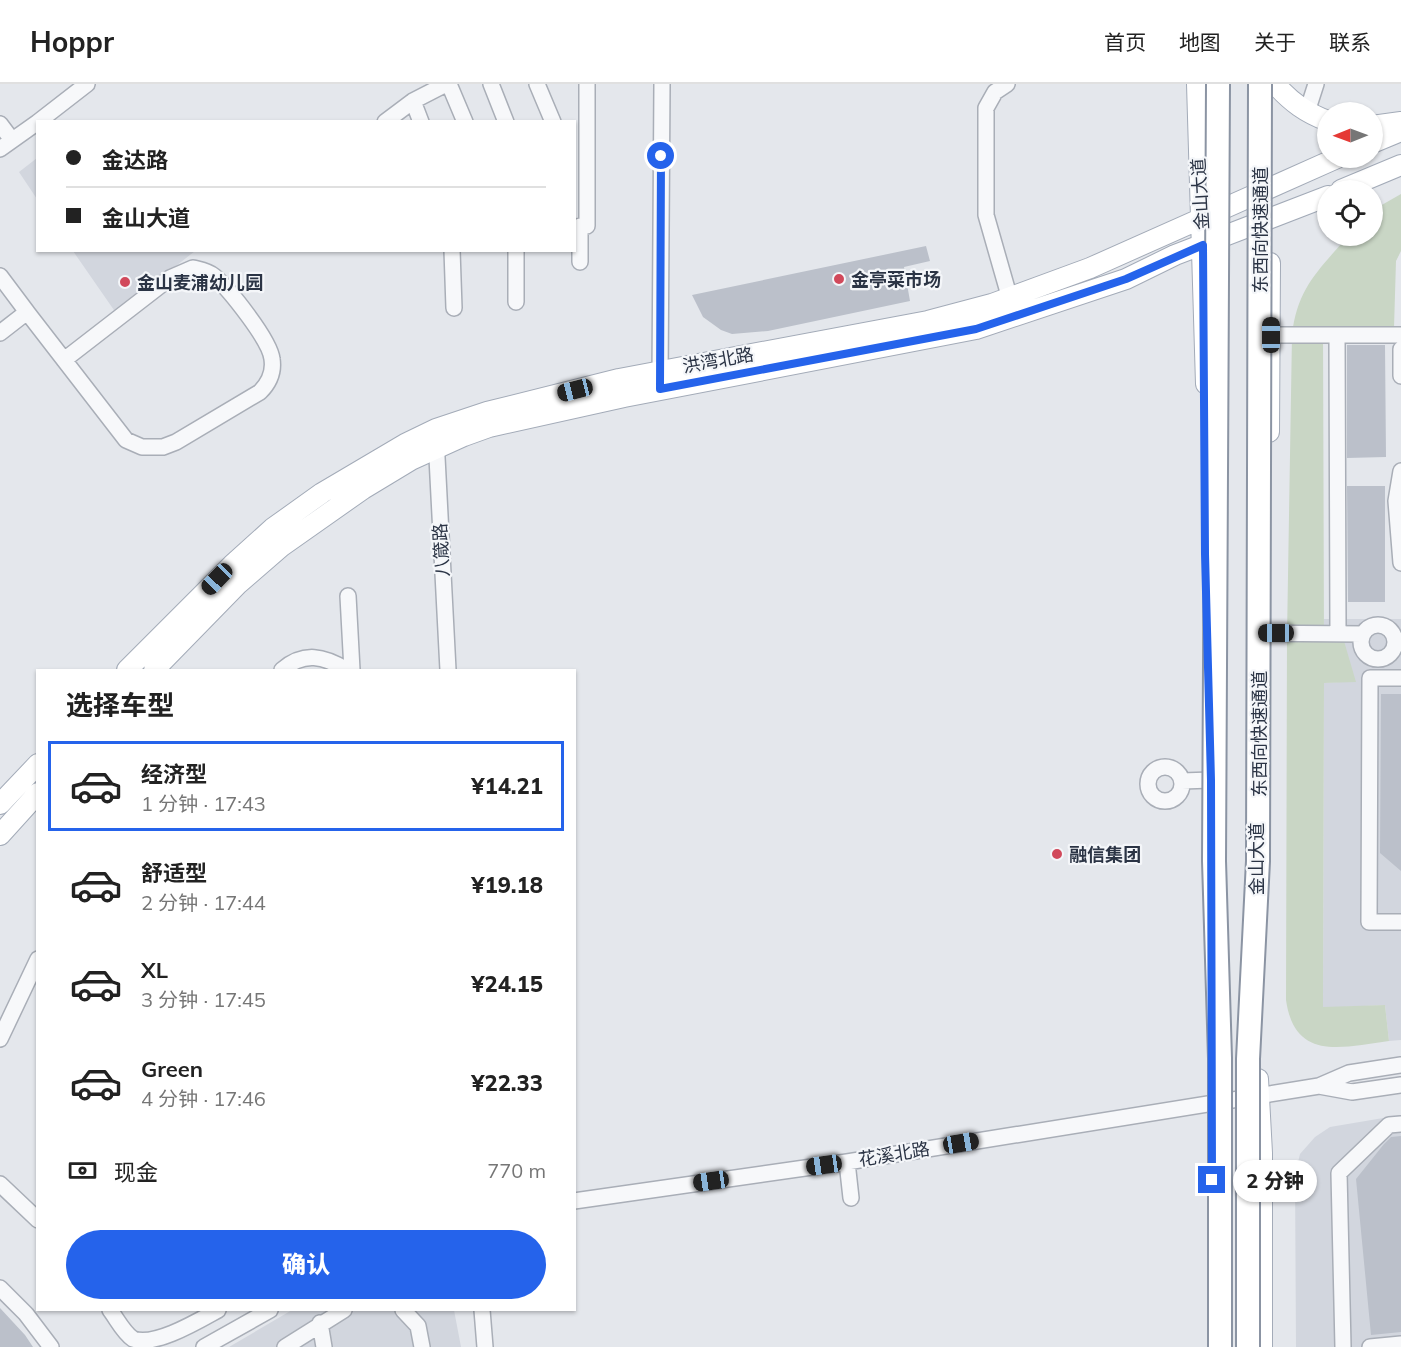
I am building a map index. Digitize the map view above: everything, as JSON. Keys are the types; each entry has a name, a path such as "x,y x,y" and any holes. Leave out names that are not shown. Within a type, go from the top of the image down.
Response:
{"highway":[{"path":"1218,84 1215,861 1220,1058 1220,1347"},
{"name":"东西向快速通道","path":"1248,1347 1248,1059 1258,849 1262,84"}],"main road":[{"name":"金山大道","path":"1197,84 1203,245 1205,554 1211,780 1211,1347"},
{"name":"金山大道","path":"1262,84 1270,187 1271,335 1270,417 1256,574 1262,1347"},
{"path":"1275,84 1289,100 1317,116"},
{"path":"1383,124 1401,122"},
{"path":"1383,138 1401,131"},
{"path":"1365,180 1401,165"},
{"name":"洪湾北路","path":"128,669 232,565 273,528 322,493 405,444 489,427 660,380 928,321 1009,298 1090,268 1317,167"},
{"name":"洪湾北路","path":"660,380 932,339 1015,318 1126,279 1203,245 1317,201"},
{"name":"洪湾北路","path":"155,669 237,585 282,546 436,439"},
{"path":"0,804 36,766"},
{"path":"0,836 36,795"}],"street":[{"path":"41,120 87,84"},
{"path":"388,120 413,102 448,84 464,120"},
{"path":"491,84 505,120"},
{"path":"537,84 552,120"},
{"path":"580,262 580,226 587,226 581,170 587,84"},
{"path":"660,380 662,84"},
{"path":"1306,112 1317,84"},
{"path":"999,87 986,108 985,116 986,215 1015,318"},
{"path":"413,102 420,120"},
{"path":"0,124 6,145 36,123"},
{"path":"452,252 454,308"},
{"path":"516,252 516,302"},
{"path":"0,276 27,312 64,360 126,440 142,447 163,447 176,442 260,392 267,385 272,370 270,348 263,336 215,277 193,268 170,278 64,360"},
{"path":"0,333 27,312"},
{"path":"1271,335 1401,335"},
{"path":"1337,335 1338,634"},
{"path":"1401,349 1401,376"},
{"name":"八箴路","path":"436,439 448,669"},
{"path":"1401,471 1396,501 1401,563"},
{"path":"348,596 352,669"},
{"path":"1378,625 1396,628 1394,644 1389,654 1378,658 1371,657 1362,647 1363,634 1368,628 1378,625"},
{"path":"1256,633 1363,634"},
{"path":"283,669 298,659 315,657 332,661 345,669"},
{"path":"1371,657 1370,922 1401,922"},
{"path":"1370,678 1401,678"},
{"path":"1182,781 1211,780"},
{"path":"0,1039 36,963"},
{"path":"1319,1086 1349,1073 1401,1065"},
{"path":"1319,1086 1352,1092 1401,1085"},
{"name":"花溪北路","path":"576,1200 847,1162 1319,1086"},
{"path":"1343,1347 1339,1173 1389,1125 1401,1124"},
{"path":"847,1162 850,1198"},
{"path":"0,1184 36,1218"},
{"path":"0,1288 26,1314 51,1347"},
{"path":"111,1311 129,1335 147,1345 160,1342 216,1311"},
{"path":"204,1347 244,1316 264,1311"},
{"path":"285,1347 342,1311"},
{"path":"404,1311 418,1326 422,1347"},
{"path":"482,1311 485,1347"},
{"path":"320,1323 324,1347"},
{"path":"1370,1347 1401,1344"}],"shaded area":[{"path":"36,159 36,198 19,172"},
{"name":"金山麦浦幼儿园","path":"74,252 194,252 116,313"},
{"path":"1324,619 1401,619 1401,1040 1389,1041 1385,1005 1323,1008 1324,683 1355,681 1324,640"},
{"path":"1401,1115 1401,1347 1296,1347 1295,1174 1300,1154 1315,1137 1330,1127"},
{"path":"290,1311 454,1311 461,1347 229,1347"}],"green space":[{"path":"1401,194 1401,251 1396,261 1394,328 1323,331 1324,640 1344,641 1356,682 1324,683 1323,1007 1385,1005 1389,1041 1338,1047 1310,1042 1299,1033 1291,1020 1286,1000 1287,636 1292,335 1304,292 1339,246 1383,246 1383,204"}],"building":[{"name":"金亭菜市场","path":"926,246 930,261 904,267 910,301 768,331 732,334 721,330 703,317 692,295"},
{"path":"1347,345 1385,345 1386,457 1347,458"},
{"path":"1347,486 1385,486 1385,602 1348,602"},
{"path":"1381,694 1401,694 1401,871 1380,853"},
{"path":"1401,1136 1401,1332 1371,1335 1356,1179 1391,1137"},
{"path":"0,1308 25,1335 33,1347 0,1347"}],"place":[{"name":"金亭菜市场","path":"839,279"},
{"name":"金山麦浦幼儿园","path":"125,282"},
{"name":"融信集团","path":"1057,854"}],"route":[{"path":"661,156 660,389 725,379 976,329 1015,318 1126,279 1175,255 1203,245 1206,387 1205,554 1211,780 1212,1180"}]}
